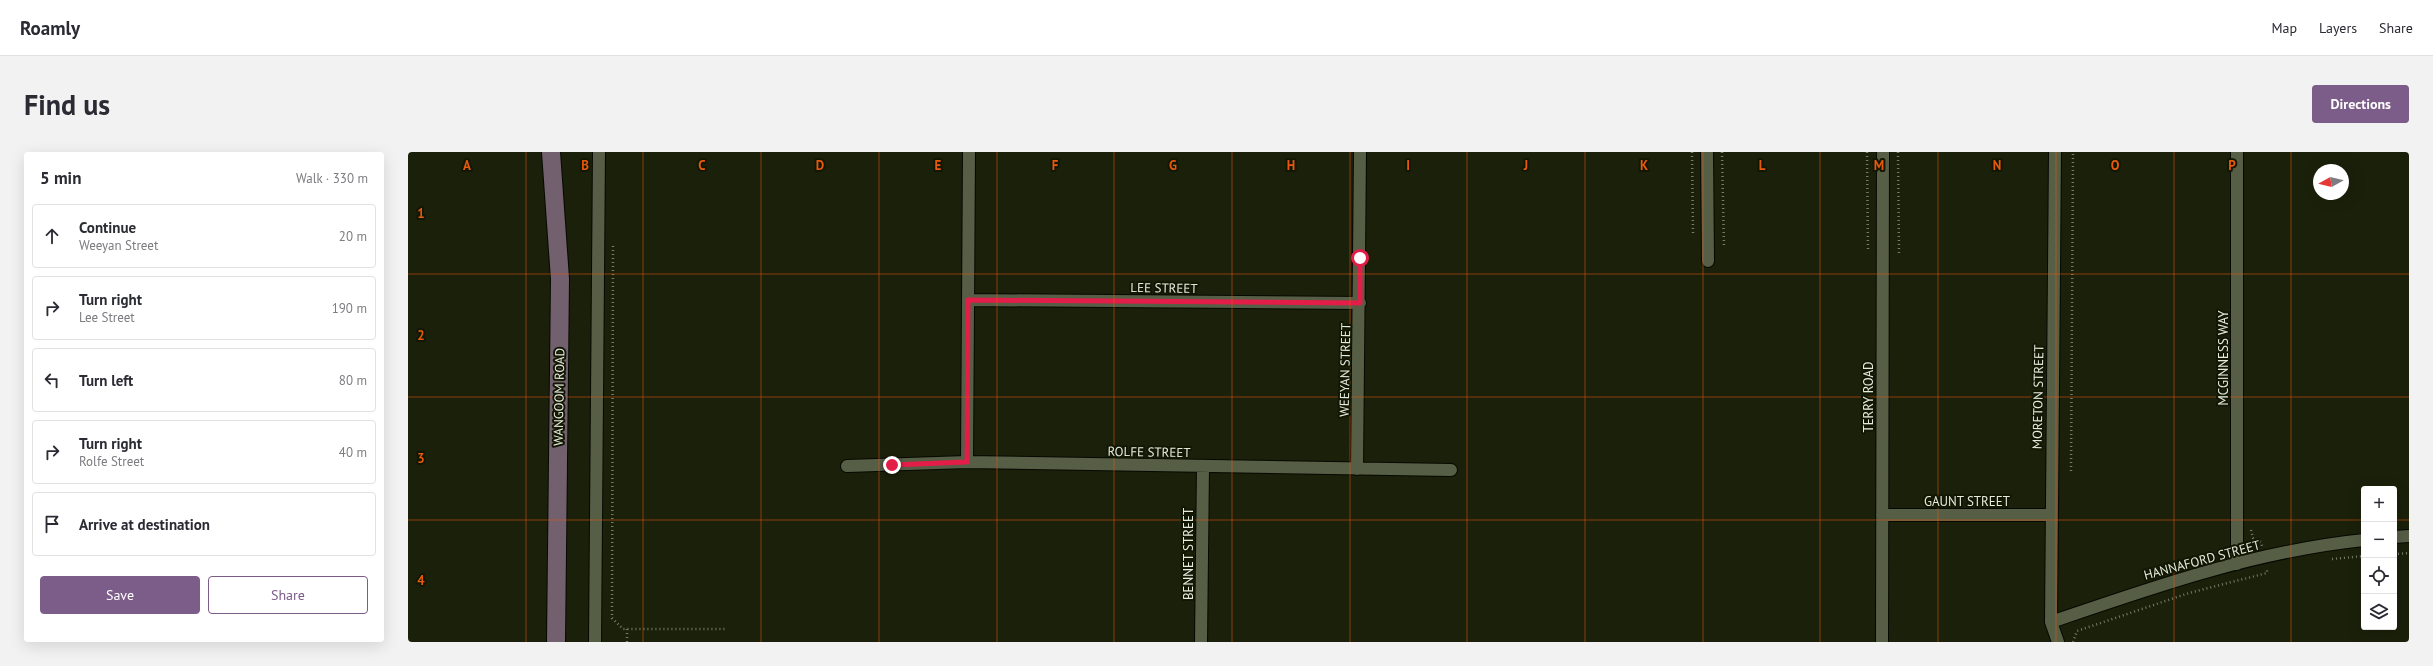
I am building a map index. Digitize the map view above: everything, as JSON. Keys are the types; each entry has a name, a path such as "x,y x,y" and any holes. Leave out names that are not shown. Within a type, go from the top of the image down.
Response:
{"street":[{"name":"WANGOOM ROAD","path":"551,152 560,279 556,642"},
{"path":"595,642 599,152"},
{"path":"967,462 969,152"},
{"name":"WEEYAN STREET","path":"1357,469 1360,303 1360,152"},
{"path":"1707,152 1708,261"},
{"name":"TERRY ROAD","path":"1882,642 1883,152"},
{"name":"MORETON STREET","path":"2055,152 2051,622 2058,642"},
{"name":"MCGINNESS WAY","path":"2237,152 2237,564"},
{"name":"LEE STREET","path":"968,300 1360,303"},
{"name":"ROLFE STREET","path":"847,466 967,462 1451,470"},
{"name":"BENNET STREET","path":"1201,642 1202,467"},
{"name":"GAUNT STREET","path":"1882,514 2051,515"},
{"path":"2397,537 2409,536"},
{"name":"HANNAFORD STREET","path":"2051,622 2163,584 2237,564 2329,544 2361,540"}],"path":[{"path":"1692,152 1693,233"},
{"path":"1722,152 1724,247"},
{"path":"1867,152 1868,252"},
{"path":"1898,152 1899,253"},
{"path":"2071,471 2073,153"},
{"path":"613,239 612,618 622,629 725,629"},
{"path":"2073,642 2077,631 2113,618 2188,593 2268,573 2261,542 2253,538 2249,526"},
{"path":"2397,554 2409,552"},
{"path":"2332,559 2361,556"},
{"path":"627,628 627,642"}],"route":[{"path":"892,465 967,462 968,300 1360,303 1360,258"}]}
